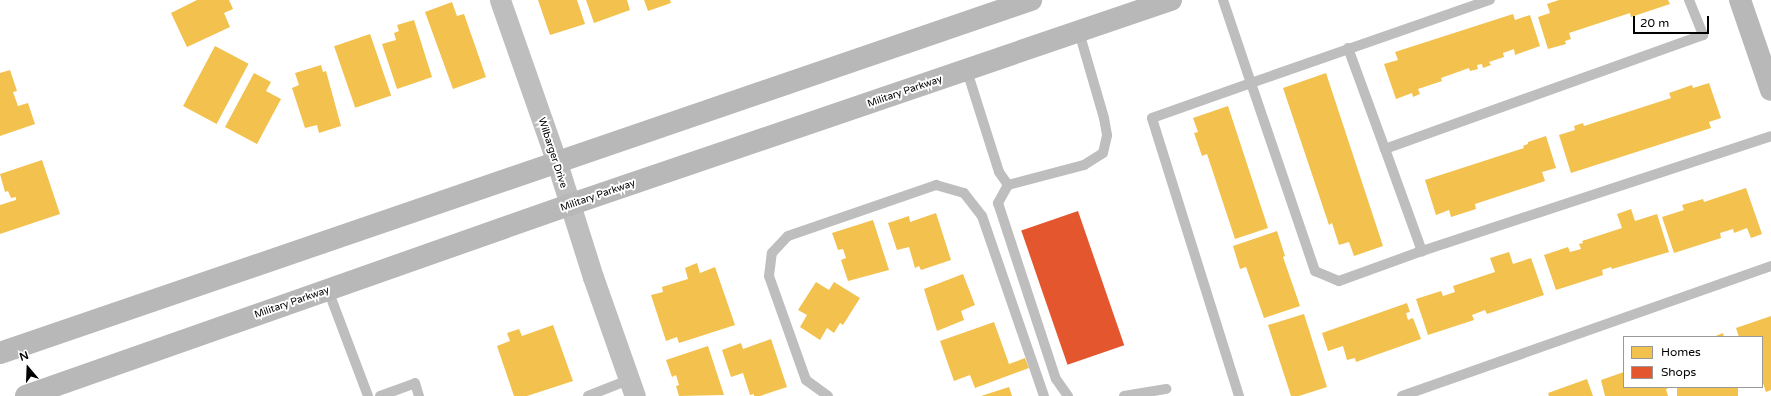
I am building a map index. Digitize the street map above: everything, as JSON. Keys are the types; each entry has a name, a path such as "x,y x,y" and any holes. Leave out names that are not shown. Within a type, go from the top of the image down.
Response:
{"main road":[{"path":"0,353 1031,0"},
{"name":"Military Parkway","path":"26,396 569,206 1171,0"},
{"path":"1740,0 1771,90"}],"street":[{"name":"Wilbarger Drive","path":"500,0 632,388"}],"lane":[{"path":"1223,0 1315,271 1339,281 1422,250 1771,136"},
{"path":"1239,396 1152,118 1348,48 1490,0"},
{"path":"1385,149 1702,35 1689,0"},
{"path":"1068,396 1056,379 998,203 1008,185 1084,165 1103,153 1107,135 1104,118 1079,32"},
{"path":"1348,48 1422,250"},
{"path":"967,70 999,172 1008,185"},
{"path":"828,396 806,380 768,276 772,253 788,236 936,184 964,193 982,216 1044,396"},
{"path":"1402,396 1771,266"},
{"path":"328,290 368,396"},
{"path":"380,396 415,383 419,396"},
{"path":"588,396 632,388"},
{"path":"1124,396 1166,389"}],"building: Homes":[{"path":"197,0 229,0 233,9 224,13 230,27 187,47 171,13"},
{"path":"538,0 577,0 585,24 550,35"},
{"path":"586,0 627,0 630,10 594,23"},
{"path":"644,0 670,0 671,3 648,11"},
{"path":"1559,0 1668,0 1670,4 1631,17 1630,13 1569,33 1571,39 1565,41 1566,44 1548,49 1538,17 1550,13 1547,4"},
{"path":"452,2 457,16 464,14 486,77 453,89 425,12"},
{"path":"1513,14 1515,20 1530,15 1540,46 1515,55 1514,49 1503,53 1504,57 1489,62 1491,65 1483,68 1482,64 1477,65 1478,69 1470,71 1469,68 1441,78 1442,81 1418,89 1420,94 1413,97 1412,93 1396,99 1384,64 1398,60 1395,52"},
{"path":"414,20 432,77 397,89 382,44 396,40 394,33 399,31 397,25"},
{"path":"370,34 391,95 355,108 334,46"},
{"path":"215,46 249,64 217,124 183,106"},
{"path":"321,65 323,72 326,71 341,126 319,133 317,125 305,128 292,88 299,85 295,73"},
{"path":"10,70 17,91 13,92 18,106 28,103 35,124 0,136 0,73"},
{"path":"254,73 271,82 266,91 281,99 257,144 225,127"},
{"path":"1326,73 1383,246 1354,256 1349,242 1339,245 1332,223 1329,225 1283,88"},
{"path":"1709,83 1721,118 1709,122 1711,128 1571,173 1559,135 1575,130 1574,126 1583,123 1584,126 1671,98 1669,93 1692,85 1693,88"},
{"path":"1228,106 1268,228 1235,239 1207,154 1202,156 1194,133 1198,132 1193,118"},
{"path":"1546,136 1556,168 1542,172 1545,181 1475,204 1476,209 1451,217 1449,210 1436,215 1425,180 1524,148 1523,146 1528,144 1528,142"},
{"path":"42,160 60,214 0,234 0,205 16,200 16,197 11,198 8,191 5,192 0,174"},
{"path":"1746,188 1762,234 1751,238 1747,228 1734,233 1733,229 1720,233 1721,238 1674,253 1662,217 1684,210 1682,205 1703,199 1704,202"},
{"path":"1631,209 1635,221 1657,214 1669,252 1612,269 1611,267 1602,270 1603,275 1556,290 1544,255 1568,247 1570,252 1581,249 1579,244 1583,243 1582,241 1622,228 1617,214"},
{"path":"936,213 951,260 921,270 919,266 915,268 909,247 897,250 888,223 909,216 910,222"},
{"path":"873,220 889,270 848,281 841,260 846,258 843,249 838,250 832,233"},
{"path":"1277,231 1285,256 1283,257 1300,306 1264,318 1246,267 1240,269 1233,246"},
{"path":"1509,252 1513,264 1531,258 1544,295 1487,314 1485,310 1472,315 1474,320 1428,335 1416,299 1441,291 1443,296 1455,292 1453,286 1495,272 1490,258"},
{"path":"697,263 700,273 715,267 735,325 679,343 677,337 666,341 651,295 663,292 662,287 688,279 685,268"},
{"path":"963,274 975,305 961,311 964,320 937,331 924,289"},
{"path":"816,282 829,290 834,282 860,298 843,325 840,323 834,333 827,328 820,340 800,327 807,315 798,310"},
{"path":"1407,303 1410,312 1406,313 1408,320 1413,318 1421,339 1356,362 1355,358 1347,360 1343,346 1328,351 1322,333"},
{"path":"1304,314 1327,387 1299,396 1291,396 1268,325"},
{"path":"1771,316 1771,390 1766,392 1763,383 1763,336 1739,336 1736,328"},
{"path":"994,322 1009,364 1025,358 1029,368 975,388 970,375 954,381 940,341"},
{"path":"553,325 573,381 527,396 514,396 497,346 510,341 507,333 519,329 522,336"},
{"path":"1723,333 1724,336 1716,336"},
{"path":"771,339 787,387 760,396 754,396 754,394 750,395 743,373 731,377 722,350 741,343 743,349"},
{"path":"708,346 724,395 679,396 676,386 679,385 676,375 672,377 666,360"},
{"path":"1623,372 1623,388 1669,388 1666,389 1668,396 1605,396 1601,380"},
{"path":"1587,379 1593,396 1549,396 1548,393"},
{"path":"1009,387 1012,396 981,396"},
{"path":"1677,388 1738,388 1738,396 1677,396"}],"building: Shops":[{"path":"1078,211 1124,345 1067,365 1021,231"}]}
